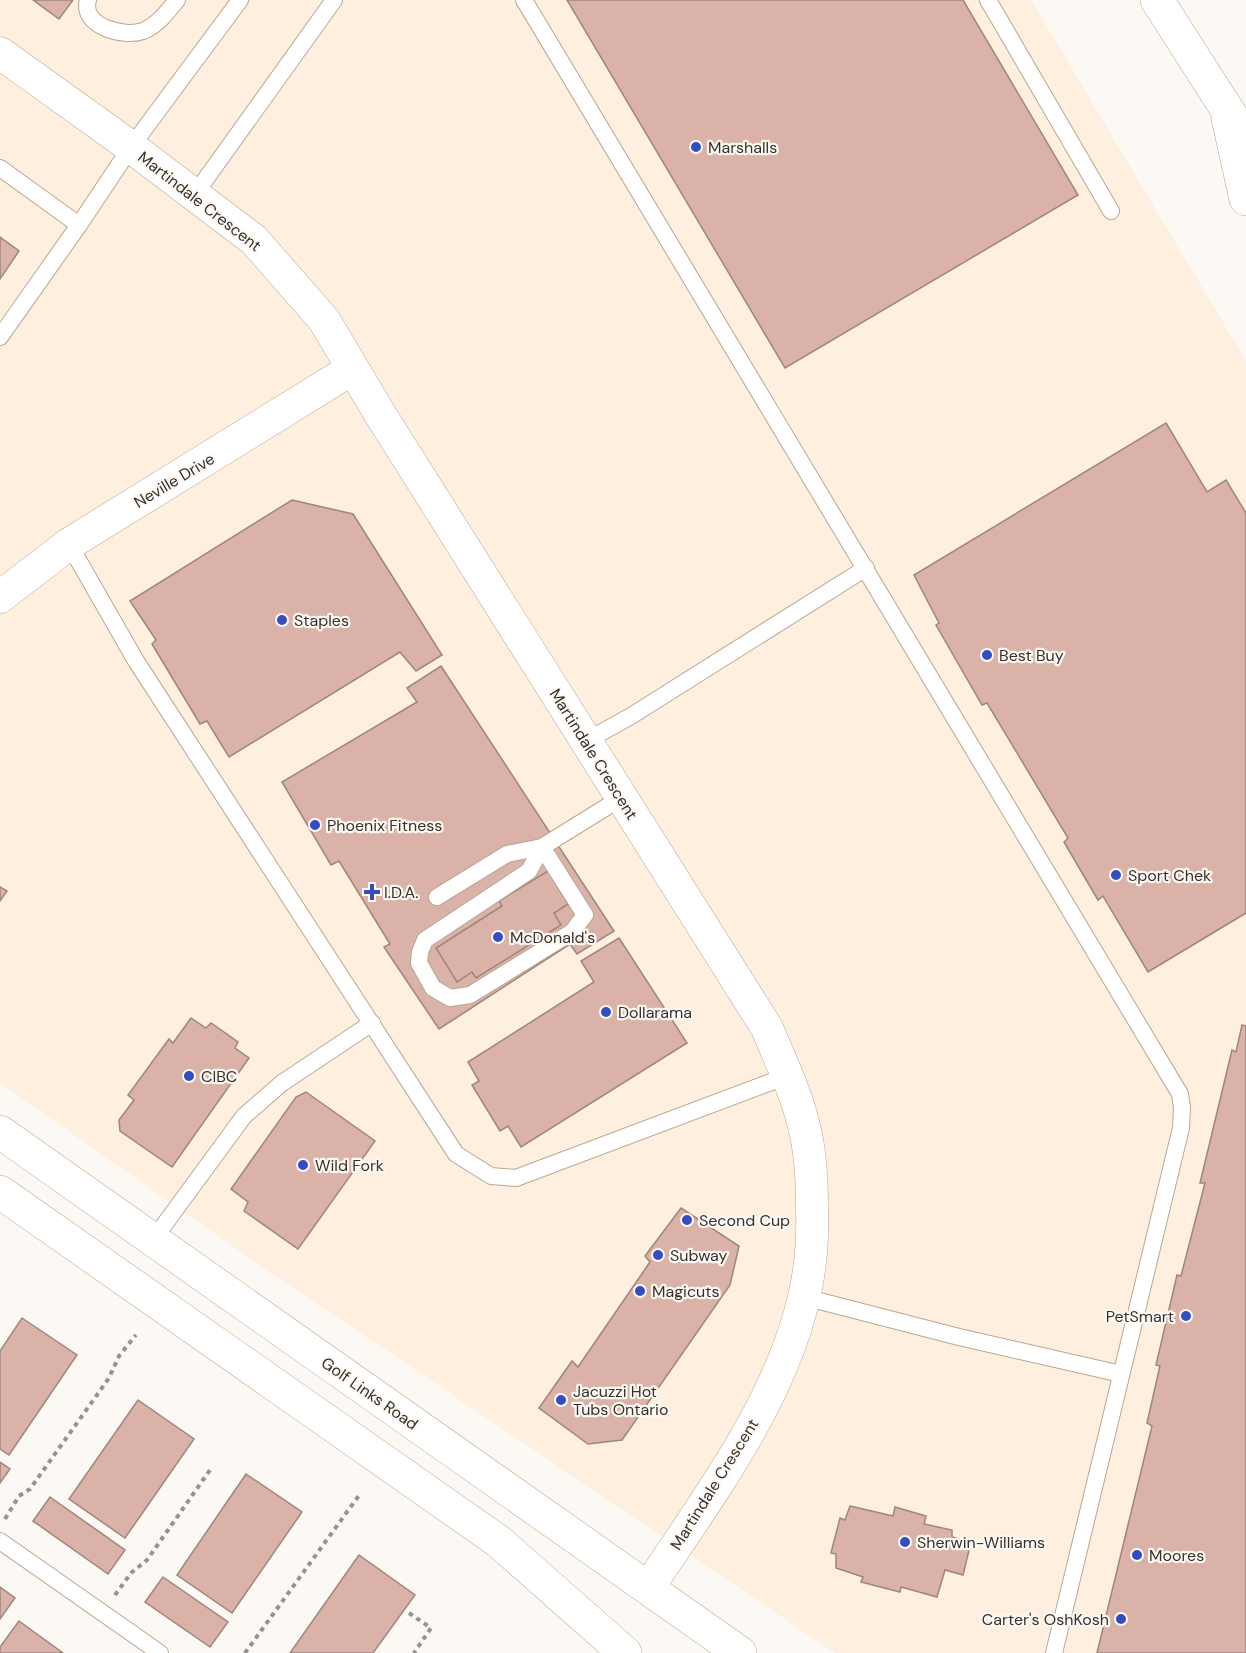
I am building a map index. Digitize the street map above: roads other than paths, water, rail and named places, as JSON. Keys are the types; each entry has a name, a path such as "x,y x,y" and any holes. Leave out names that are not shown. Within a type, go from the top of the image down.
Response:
{"main road":[{"path":"1157,0 1246,139"},
{"path":"1225,107 1246,199"},
{"name":"Golf Links Road","path":"0,1132 740,1653"},
{"path":"0,1192 498,1541 625,1653"}],"street":[{"name":"Martindale Crescent","path":"0,53 195,194 254,240 324,320 352,369 767,1028 804,1125 812,1170 813,1239 804,1297 786,1354 754,1422 724,1474 648,1588"},
{"name":"Neville Drive","path":"0,597 69,544 352,369"}],"lane":[{"path":"88,0 90,15 97,22 105,29 121,33 140,32 153,26 177,0"},
{"path":"0,337 131,147 240,0"},
{"path":"195,194 334,0"},
{"path":"524,0 1180,1094 1181,1128 1054,1653"},
{"path":"988,0 1111,211"},
{"path":"0,168 79,225"},
{"path":"69,544 136,661 456,1154 491,1176 516,1178 787,1076"},
{"path":"586,741 631,716 866,568"},
{"path":"438,897 507,854 542,847 621,798"},
{"path":"542,847 585,915 572,932 470,995 450,998 433,988 419,963 420,952 425,940 529,871 542,847"},
{"path":"153,1240 244,1116 282,1083 372,1023"},
{"path":"804,1297 959,1337 1121,1374"},
{"path":"0,1541 160,1653"}],"place":[{"name":"Marshalls","path":"696,147"},
{"name":"Staples","path":"282,620"},
{"name":"Best Buy","path":"987,655"},
{"name":"Phoenix Fitness","path":"315,825"},
{"name":"Sport Chek","path":"1116,875"},
{"name":"I.D.A.","path":"372,892"},
{"name":"McDonald's","path":"498,937"},
{"name":"Dollarama","path":"606,1012"},
{"name":"CIBC","path":"189,1076"},
{"name":"Wild Fork","path":"303,1165"},
{"name":"Second Cup","path":"687,1220"},
{"name":"Subway","path":"658,1255"},
{"name":"Magicuts","path":"640,1291"},
{"name":"PetSmart","path":"1186,1316"},
{"name":"Jacuzzi Hot Tubs Ontario","path":"561,1400"},
{"name":"Sherwin-Williams","path":"905,1542"},
{"name":"Moores","path":"1137,1555"},
{"name":"Carter's OshKosh","path":"1121,1619"}]}
